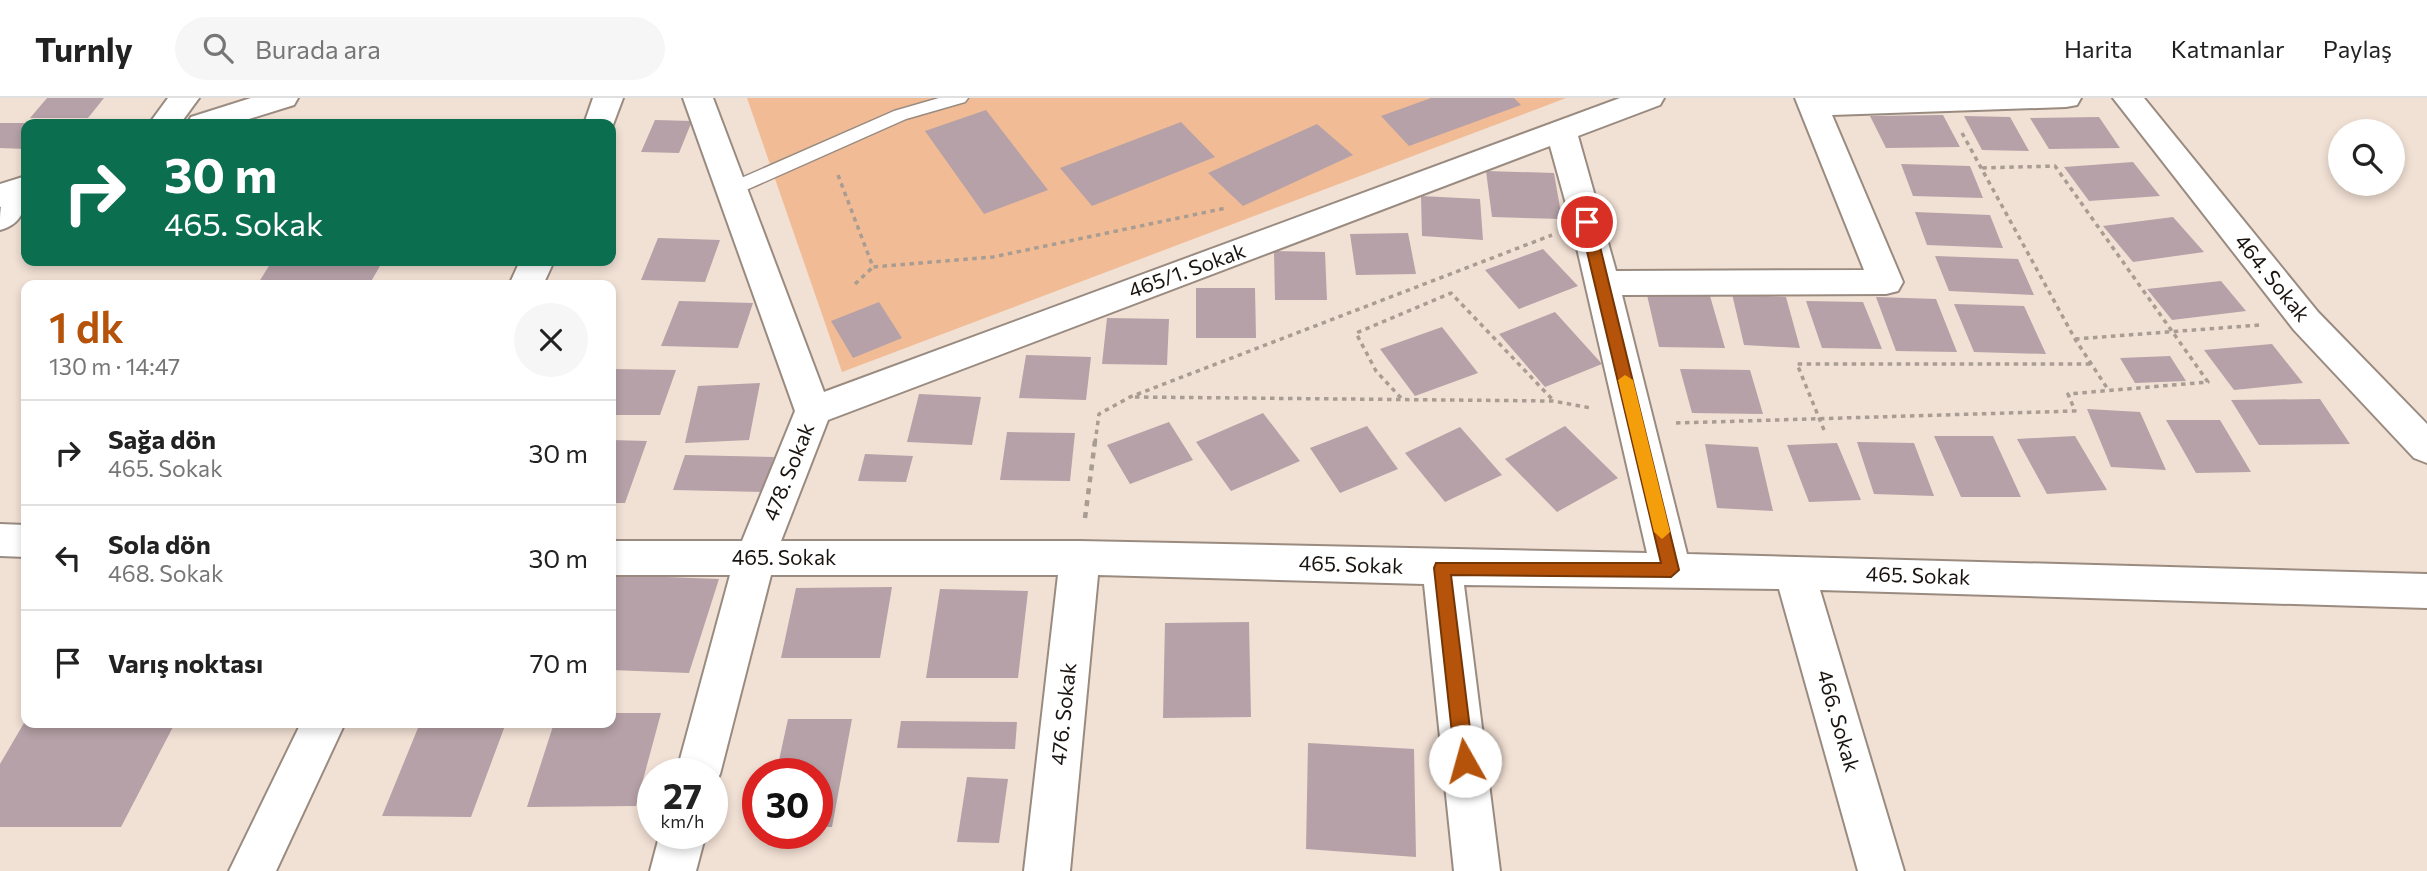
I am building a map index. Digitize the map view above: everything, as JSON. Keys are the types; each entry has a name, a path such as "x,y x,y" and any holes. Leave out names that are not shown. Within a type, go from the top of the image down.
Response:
{"street":[{"path":"168,119 184,98"},
{"path":"217,119 282,98"},
{"path":"601,119 608,98"},
{"name":"478. Sokak","path":"698,98 813,411 755,558 702,758"},
{"name":"465/1. Sokak","path":"813,411 1649,98"},
{"path":"1602,283 1886,282 1812,102 2066,98"},
{"name":"464. Sokak","path":"2128,98 2306,321 2427,448"},
{"path":"1561,132 1587,222 1671,570"},
{"path":"0,196 21,189"},
{"path":"0,219 21,193"},
{"path":"0,540 21,541"},
{"name":"465. Sokak","path":"616,558 1080,558 1442,568 1795,572 2427,591"},
{"name":"476. Sokak","path":"1047,871 1080,558"},
{"path":"1442,568 1478,871"},
{"name":"466. Sokak","path":"1795,572 1881,871"},
{"path":"252,871 321,728"},
{"path":"673,871 679,849"}],"lane":[{"path":"730,190 900,115 958,98"}],"path":[{"path":"1960,131 2075,339 2109,391"},
{"path":"827,145 873,267"},
{"path":"1675,423 2075,411 2068,394 2208,382 2055,166 1981,167"},
{"path":"855,284 873,267 993,257 1226,208"},
{"path":"1080,558 1099,414 1130,397 1587,222"},
{"path":"1402,399 1376,371 1356,333 1451,293 1553,401"},
{"path":"2075,339 2306,321"},
{"path":"1824,430 1797,364 2093,364"},
{"path":"1130,397 1553,401 1634,415"}],"shaded area":[{"path":"747,98 1566,98 842,372"}],"building":[{"path":"47,98 104,98 88,118 30,118"},
{"path":"1431,98 1514,98 1521,105 1409,146 1381,116"},
{"path":"986,110 1048,190 984,214 925,131"},
{"path":"1943,115 1960,147 1886,148 1870,116"},
{"path":"1964,116 2010,117 2029,151 1982,150"},
{"path":"2099,117 2120,148 2049,149 2030,118"},
{"path":"655,120 692,121 679,153 641,152"},
{"path":"1181,122 1215,157 1092,206 1060,168"},
{"path":"0,123 21,123 21,149 0,148"},
{"path":"1317,124 1353,155 1243,206 1208,173"},
{"path":"2133,162 2160,196 2089,201 2064,167"},
{"path":"1901,164 1970,166 1983,198 1913,196"},
{"path":"1486,171 1554,173 1562,219 1492,217"},
{"path":"1421,196 1480,199 1483,240 1422,236"},
{"path":"1915,212 1990,215 2003,248 1927,245"},
{"path":"2173,217 2204,252 2133,262 2103,226"},
{"path":"1408,233 1416,274 1356,275 1350,234"},
{"path":"658,238 720,240 705,282 641,280"},
{"path":"1543,249 1578,286 1519,309 1485,270"},
{"path":"1274,251 1325,252 1327,300 1275,300"},
{"path":"1935,256 2018,259 2034,295 1949,291"},
{"path":"269,266 380,266 372,280 260,280"},
{"path":"2221,281 2246,311 2172,320 2147,289"},
{"path":"1196,288 1255,288 1256,338 1196,338"},
{"path":"1732,294 1786,297 1800,348 1744,345"},
{"path":"1647,295 1710,296 1725,348 1659,347"},
{"path":"1876,297 1936,299 1957,352 1896,351"},
{"path":"679,301 753,303 738,348 661,346"},
{"path":"1806,301 1863,302 1882,349 1822,348"},
{"path":"879,302 902,338 853,358 831,321"},
{"path":"1954,304 2024,306 2046,354 1974,352"},
{"path":"1555,312 1602,364 1545,387 1499,334"},
{"path":"1107,318 1169,319 1167,365 1102,364"},
{"path":"1442,327 1478,373 1415,396 1380,349"},
{"path":"2272,344 2303,383 2234,390 2204,350"},
{"path":"1026,355 1091,357 1086,400 1019,398"},
{"path":"2170,356 2186,381 2135,383 2120,358"},
{"path":"616,369 676,370 660,415 616,415"},
{"path":"1680,369 1750,370 1763,414 1692,413"},
{"path":"760,383 749,440 685,443 698,386"},
{"path":"919,394 981,397 972,445 907,442"},
{"path":"2320,399 2350,444 2259,445 2231,400"},
{"path":"2087,409 2140,412 2166,470 2111,467"},
{"path":"1263,413 1300,461 1231,491 1196,442"},
{"path":"2166,420 2220,420 2251,472 2196,473"},
{"path":"1169,422 1193,460 1130,484 1107,445"},
{"path":"1367,426 1398,469 1340,493 1310,448"},
{"path":"1565,426 1618,478 1557,512 1505,459"},
{"path":"1460,427 1502,475 1445,502 1405,453"},
{"path":"1007,432 1075,433 1070,481 1000,480"},
{"path":"1934,436 1993,436 2021,497 1961,497"},
{"path":"2075,436 2107,490 2047,494 2017,439"},
{"path":"616,440 647,441 625,503 616,503"},
{"path":"1857,442 1914,443 1934,496 1874,494"},
{"path":"1837,443 1861,500 1809,502 1787,445"},
{"path":"1705,444 1758,447 1773,511 1717,508"},
{"path":"865,454 913,456 906,482 858,481"},
{"path":"685,455 774,457 764,492 673,490"},
{"path":"616,575 719,579 689,673 616,670"},
{"path":"892,587 880,658 781,658 796,588"},
{"path":"940,589 1028,591 1018,678 926,678"},
{"path":"1249,622 1251,717 1163,718 1165,623"},
{"path":"616,713 661,713 649,758 637,758 636,806 527,807 552,728 616,728"},
{"path":"788,719 852,719 833,822 833,758 779,758"},
{"path":"901,721 1017,722 1015,749 897,748"},
{"path":"21,728 172,728 121,827 0,827 0,764"},
{"path":"418,728 504,728 471,817 382,816"},
{"path":"1308,743 1414,749 1416,857 1306,849"},
{"path":"967,777 1008,779 999,843 957,842"}],"slow traffic":[{"path":"1625,380 1662,532"}],"route":[{"path":"1465,761 1442,568 1671,570 1587,222"}]}
